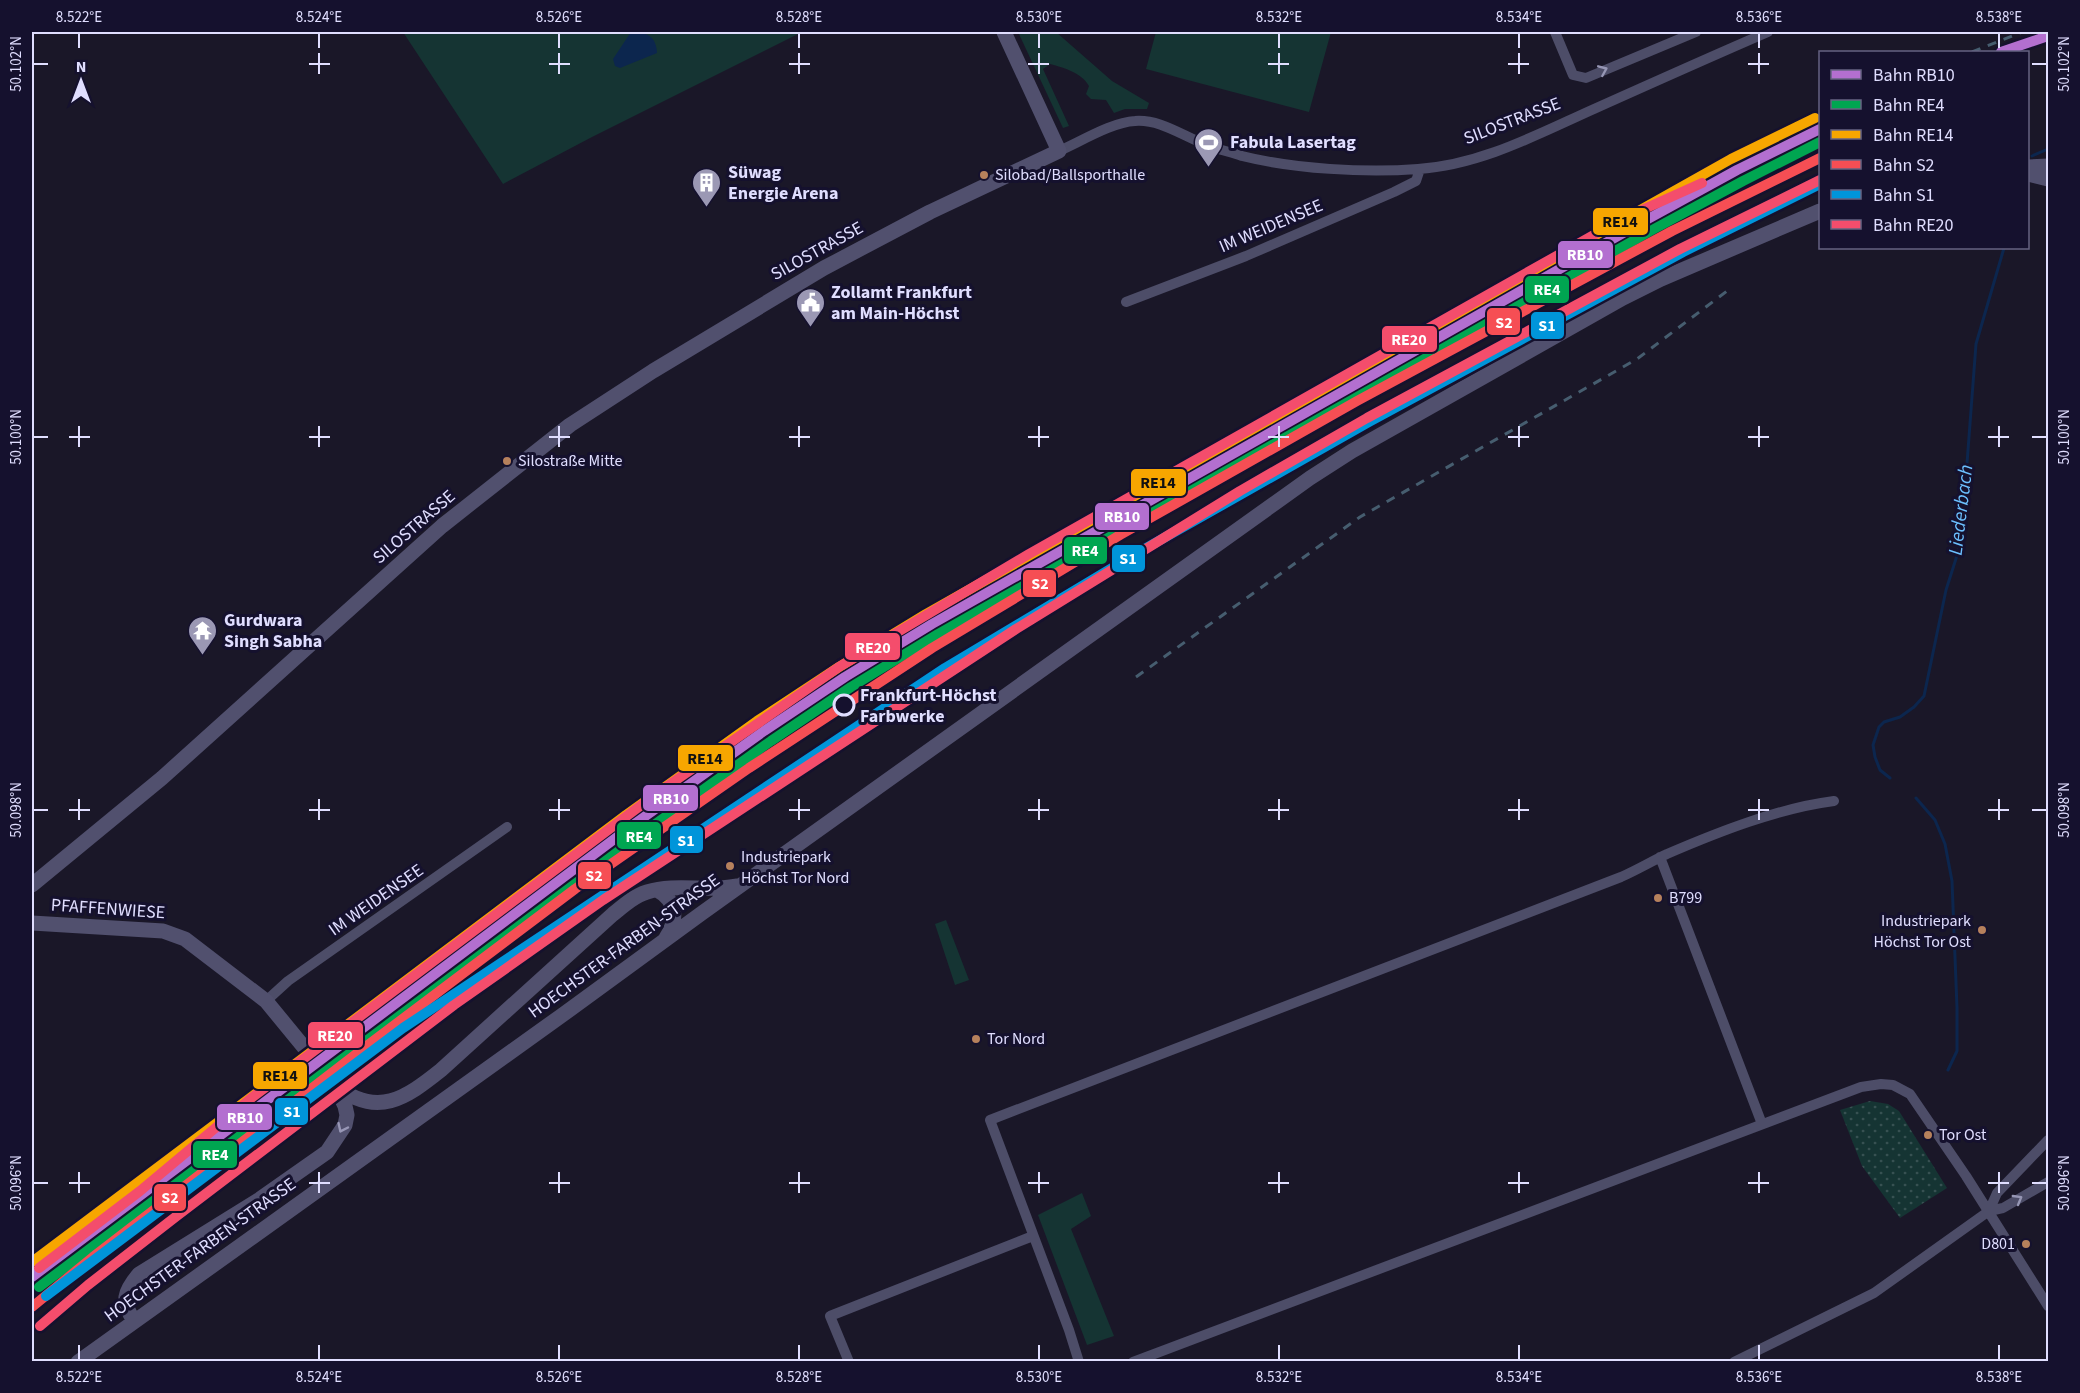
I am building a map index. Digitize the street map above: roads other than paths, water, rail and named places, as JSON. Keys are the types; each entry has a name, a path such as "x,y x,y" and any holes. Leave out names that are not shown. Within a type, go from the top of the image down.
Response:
{"main road":[{"path":"1004,32 1059,151"},
{"name":"SILOSTRASSE","path":"32,885 162,778 442,526 570,425 653,370 824,268 930,212 1059,151"},
{"name":"HOECHSTER-FARBEN-STRASSE","path":"78,1362 1276,502 1352,451 1623,298 1691,266 1819,212"},
{"path":"657,890 716,889 741,885"},
{"path":"657,890 669,898 674,911 674,923 665,940"},
{"name":"PFAFFENWIESE","path":"32,923 139,929 178,935 266,1001 346,1098 387,1103 401,1098 441,1070 612,915 634,898 657,890"},
{"path":"134,1321 126,1309 125,1300 130,1284 139,1274 260,1199 327,1152 345,1125 346,1098"}],"street":[{"path":"1555,32 1573,75 1586,78 1696,32"},
{"name":"SILOSTRASSE","path":"1059,151 1120,124 1141,121 1166,127 1207,146 1281,164 1358,169 1420,169 1451,164 1511,147 1768,32"},
{"name":"IM WEIDENSEE","path":"1126,302 1246,256 1394,192 1416,181 1420,169"},
{"path":"1078,1362 1069,1330 990,1120 1621,876 1660,858 1790,809 1834,801"},
{"name":"IM WEIDENSEE","path":"266,1001 288,981 507,827"},
{"path":"1660,858 1762,1124"},
{"path":"1133,1362 1861,1087 1881,1084 1902,1088 1910,1094 1989,1211 2004,1239 2049,1306"},
{"path":"1989,1211 1997,1193 2049,1140"},
{"path":"1734,1362 1874,1293 1989,1211 2003,1208 2049,1182"},
{"path":"849,1362 830,1316 1034,1236"}],"water":[{"path":"631,32 650,36 655,43 657,53 620,68 615,66 613,59"}],"waterway":[{"name":"Liederbach","path":"2032,156 2048,149"},
{"name":"Liederbach","path":"1890,778 1880,770 1873,745 1879,727 1884,722 1900,717 1924,696 1946,590 1961,543 1976,344 2004,249"},
{"name":"Liederbach","path":"1916,798 1935,820 1945,844 1952,881 1957,1051 1948,1070"}],"railway":[{"path":"1974,51 2022,32"},
{"path":"1697,172 1819,118"},
{"path":"1136,677 1360,517 1637,359 1731,288"}],"rail line":[{"name":"RB10","path":"2004,51 2048,36"},
{"name":"RE14","path":"32,1262 626,815 757,721 839,667 926,614 1642,209 1731,159 1815,118"},
{"name":"RB10","path":"32,1277 633,825 764,731 845,677 932,624 1648,219 1737,170 1819,129"},
{"name":"RE4","path":"39,1287 640,835 851,687 938,634 1654,229 1819,143"},
{"name":"S2","path":"32,1307 93,1257 368,1045 575,889 749,768 932,648 1120,535 1357,401 1672,231 1819,158"},
{"name":"RE20","path":"40,1326 88,1285 178,1215 454,1005 603,900 1016,629 1240,491 1367,418 1680,249 1819,180"},
{"name":"RE20","path":"39,1268 140,1191 250,1099 656,794 839,667 1029,554 1622,219 1702,183"},
{"name":"S1","path":"46,1296 403,1028 945,668 1132,556 1369,422 1683,252 1819,184"}],"place":[{"name":"Fabula Lasertag","path":"1209,168"},
{"name":"Silobad/Ballsporthalle","path":"984,175"},
{"name":"Süwag Energie Arena","path":"707,208"},
{"name":"Zollamt Frankfurt am Main-Höchst","path":"810,328"},
{"name":"Silostraße Mitte","path":"507,461"},
{"name":"Gurdwara Singh Sabha","path":"203,656"},
{"name":"Frankfurt-Höchst Farbwerke","path":"844,705"},
{"name":"Industriepark Höchst Tor Nord","path":"730,866"},
{"name":"B799","path":"1658,898"},
{"name":"Industriepark Höchst Tor Ost","path":"1982,930"},
{"name":"Tor Nord","path":"976,1039"},
{"name":"Tor Ost","path":"1928,1135"},
{"name":"D801","path":"2026,1244"}]}
